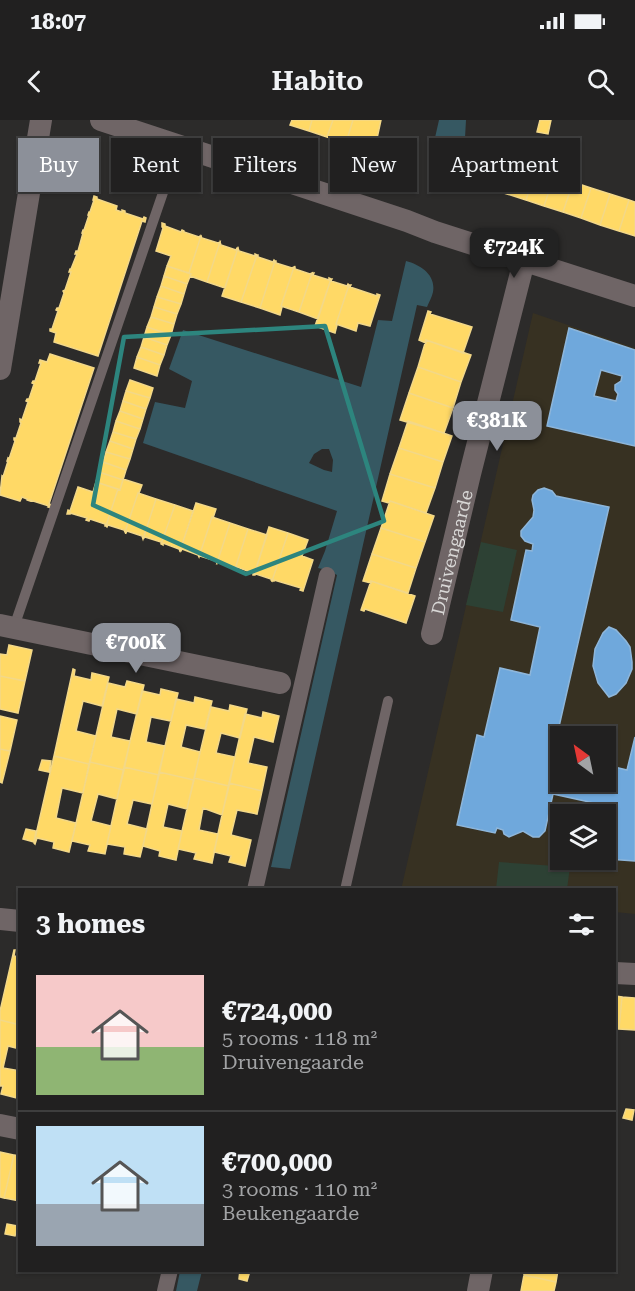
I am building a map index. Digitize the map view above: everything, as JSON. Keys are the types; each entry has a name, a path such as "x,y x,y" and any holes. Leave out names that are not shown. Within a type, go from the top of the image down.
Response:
{"street":[{"path":"0,369 41,120"},
{"path":"101,120 155,138"},
{"path":"201,153 635,296"},
{"name":"Druivengaarde","path":"432,634 470,474 525,261"},
{"path":"255,888 327,575"},
{"path":"7,626 280,683"},
{"path":"0,919 18,921"},
{"path":"616,973 635,974"},
{"path":"0,1125 18,1129"},
{"path":"165,1291 170,1272"},
{"path":"478,1291 482,1272"}],"lane":[{"path":"7,626 163,192"},
{"path":"345,888 388,701"}],"highlighted area":[{"path":"325,326 384,521 246,574 93,505 124,337"}],"shaded area":[{"path":"533,313 635,348 635,914 616,912 616,888 401,888"}],"green space":[{"path":"481,542 517,550 503,612 466,605"},
{"path":"499,862 550,866 550,870 570,870 567,888 496,888"}],"water":[{"path":"439,120 466,120 465,138 435,138"},
{"path":"406,261 417,265 430,276 433,292 427,307 417,305 290,869 271,867 337,575 318,568 337,511 143,443 155,402 185,408 192,381 169,369 183,330 361,387 378,320 392,321","holes":["322,449 329,449 333,460 332,472 309,463 314,454"]},
{"path":"180,1272 202,1272 197,1291 176,1291"}],"building: Homes":[{"path":"292,120 312,120 309,131 290,125"},
{"path":"312,120 333,120 327,137 309,131"},
{"path":"333,120 353,120 348,138 327,137"},
{"path":"353,120 381,120 377,138 348,138"},
{"path":"540,120 551,120 548,134 537,132"},
{"path":"580,184 591,188 581,218 563,212 570,192 580,192"},
{"path":"591,188 610,194 600,225 581,218"},
{"path":"508,192 529,192 526,200 507,194"},
{"path":"529,192 549,192 544,206 526,200"},
{"path":"549,192 570,192 563,212 544,206"},
{"path":"610,194 629,200 619,231 600,225"},
{"path":"94,196 117,206 116,210 146,218 145,222 142,221 98,356 54,342 56,333 50,331 77,254 75,254 76,251 78,251"},
{"path":"629,200 635,202 635,236 619,231"},
{"path":"162,223 181,232 182,230 201,236 189,273 167,266 171,256 156,251 163,228"},
{"path":"201,236 220,242 207,282 190,276 189,273"},
{"path":"220,242 221,245 236,250 238,248 225,288 207,282"},
{"path":"238,248 239,251 257,255 241,302 222,296"},
{"path":"257,255 275,261 260,308 241,302"},
{"path":"275,261 294,267 280,315 260,308"},
{"path":"167,266 191,274 187,284 164,276"},
{"path":"294,267 312,273 299,312 281,306"},
{"path":"312,273 331,279 318,319 299,312"},
{"path":"164,276 187,284 184,294 161,286"},
{"path":"331,279 331,281 349,285 335,333 315,326"},
{"path":"349,285 377,296 377,294 380,295 370,326 358,323 356,331 336,324"},
{"path":"161,286 184,294 181,304 157,297"},
{"path":"157,297 181,304 177,314 154,307"},
{"path":"154,307 177,314 174,324 151,317"},
{"path":"428,311 431,312 430,314 472,327 463,353 426,340 426,343 419,340"},
{"path":"151,317 174,324 171,335 147,327"},
{"path":"147,327 171,335 167,345 144,337"},
{"path":"144,337 167,345 164,355 141,347"},
{"path":"426,340 471,355 461,382 418,367"},
{"path":"141,347 164,355 160,365 137,357"},
{"path":"50,354 94,368 49,504 52,505 51,508 22,497 20,501 0,495 2,476 21,423 20,419 22,420 28,402 26,401 29,399 34,384 32,383 35,381 41,363 39,363 40,360 47,362"},
{"path":"137,357 160,365 157,376 134,368"},
{"path":"418,367 461,382 453,408 409,393"},
{"path":"130,380 153,388 150,398 126,391"},
{"path":"126,391 150,398 146,409 123,401"},
{"path":"409,393 453,408 444,433 400,420"},
{"path":"123,401 146,409 143,419 120,411"},
{"path":"120,411 143,419 140,429 116,421"},
{"path":"116,421 140,429 136,439 113,432"},
{"path":"408,421 452,436 443,462 399,448"},
{"path":"113,432 136,439 133,449 110,441"},
{"path":"110,441 133,449 130,459 106,452"},
{"path":"399,448 443,462 435,488 390,474"},
{"path":"106,452 130,459 126,470 103,462"},
{"path":"103,462 126,470 123,480 99,472"},
{"path":"99,472 123,480 120,490 96,482"},
{"path":"390,474 435,488 426,513 390,501 389,503 382,501"},
{"path":"123,479 142,485 125,532 106,526"},
{"path":"96,482 118,489 106,526 90,519 86,520 87,518 67,514 78,487 93,492"},
{"path":"138,493 156,499 143,539 142,536 125,532"},
{"path":"156,499 175,505 161,544 161,542 145,537 143,539"},
{"path":"390,501 434,516 425,542 381,528"},
{"path":"196,503 216,509 199,557 182,549 180,551"},
{"path":"175,505 193,511 180,551 161,544"},
{"path":"212,517 230,523 217,563 199,557"},
{"path":"230,523 248,529 235,569 235,567 217,563"},
{"path":"269,527 288,533 272,581 254,575"},
{"path":"381,528 425,542 416,568 372,554"},
{"path":"248,529 267,535 254,575 237,567 235,569"},
{"path":"288,533 308,540 302,556 313,560 303,591 300,590 301,588 272,581"},
{"path":"372,554 416,568 408,593 371,581 371,583 363,581"},
{"path":"371,581 415,596 406,623 365,609 361,610"},
{"path":"9,645 32,650 25,681 0,676 0,654 7,655"},
{"path":"73,669 75,670 74,676 91,680 92,673 109,677 102,706 83,701 76,731 96,736 89,764 54,756"},
{"path":"0,676 25,681 18,713 0,709"},
{"path":"127,681 144,685 137,714 117,709 111,737 130,741 124,770 90,762 108,683 125,687"},
{"path":"161,689 178,693 171,721 151,717 146,742 165,746 159,775 124,767 142,691 160,695"},
{"path":"195,697 212,701 205,729 186,725 181,747 200,752 194,780 159,772 176,699 194,703"},
{"path":"230,705 247,709 240,738 221,733 216,753 235,757 229,786 194,778 211,707 229,711"},
{"path":"263,712 279,716 273,742 254,737 248,763 267,767 262,791 229,783 245,714 262,718"},
{"path":"0,716 17,720 10,751 0,749"},
{"path":"0,749 10,751 2,783 0,782"},
{"path":"54,756 89,764 83,793 62,788 56,818 76,823 69,852 53,848 54,842 37,838 34,843"},
{"path":"42,760 51,761 49,772 39,770"},
{"path":"90,762 124,770 117,799 98,794 91,821 111,826 105,854 88,851 90,845 72,841"},
{"path":"124,767 159,775 152,804 133,800 127,824 147,829 140,857 124,854 125,847 107,844"},
{"path":"159,772 194,780 187,809 168,804 163,827 182,831 176,860 159,856 160,851 143,846"},
{"path":"194,778 229,786 222,815 203,808 199,830 218,834 212,863 194,859 196,853 178,849"},
{"path":"229,783 262,791 257,814 237,810 231,835 251,840 245,866 229,862 231,856 214,852"},
{"path":"26,829 36,831 34,842 23,839"},
{"path":"15,950 14,956 18,957 18,1024 0,1020 0,1011"},
{"path":"616,996 622,997 619,1029 616,1029"},
{"path":"622,997 635,998 635,1030 619,1029"},
{"path":"0,1020 18,1024 18,1048 8,1046 3,1068 18,1071 17,1098 1,1094 3,1086 0,1086"},
{"path":"626,1109 634,1110 632,1120 623,1118"},
{"path":"0,1152 14,1155 4,1198 0,1197"},
{"path":"14,1155 18,1156 18,1201 4,1198"},
{"path":"7,1224 18,1226 15,1236 5,1234"},
{"path":"240,1272 250,1272 247,1281 239,1279"},
{"path":"525,1272 558,1272 556,1282 524,1275"},
{"path":"524,1275 556,1282 554,1291 521,1291"}],"building: Schools":[{"path":"569,328 635,350 635,446 547,426","holes":["601,370 622,376 621,381 615,385 618,394 616,401 594,396"]},
{"path":"544,488 552,491 556,496 609,507 559,726 550,726 550,792 616,792 616,767 627,770 635,737 635,861 616,860 616,804 598,804 553,794 545,831 539,837 533,837 523,831 509,837 504,834 503,830 497,828 495,833 457,825 477,735 484,737 500,668 530,675 540,627 511,620 526,550 532,551 533,544 525,541 521,536 521,531 533,517 532,500 538,490"},
{"path":"609,627 616,630 630,647 632,669 626,683 616,694 609,697 598,683 593,666 595,649 603,633"}]}
